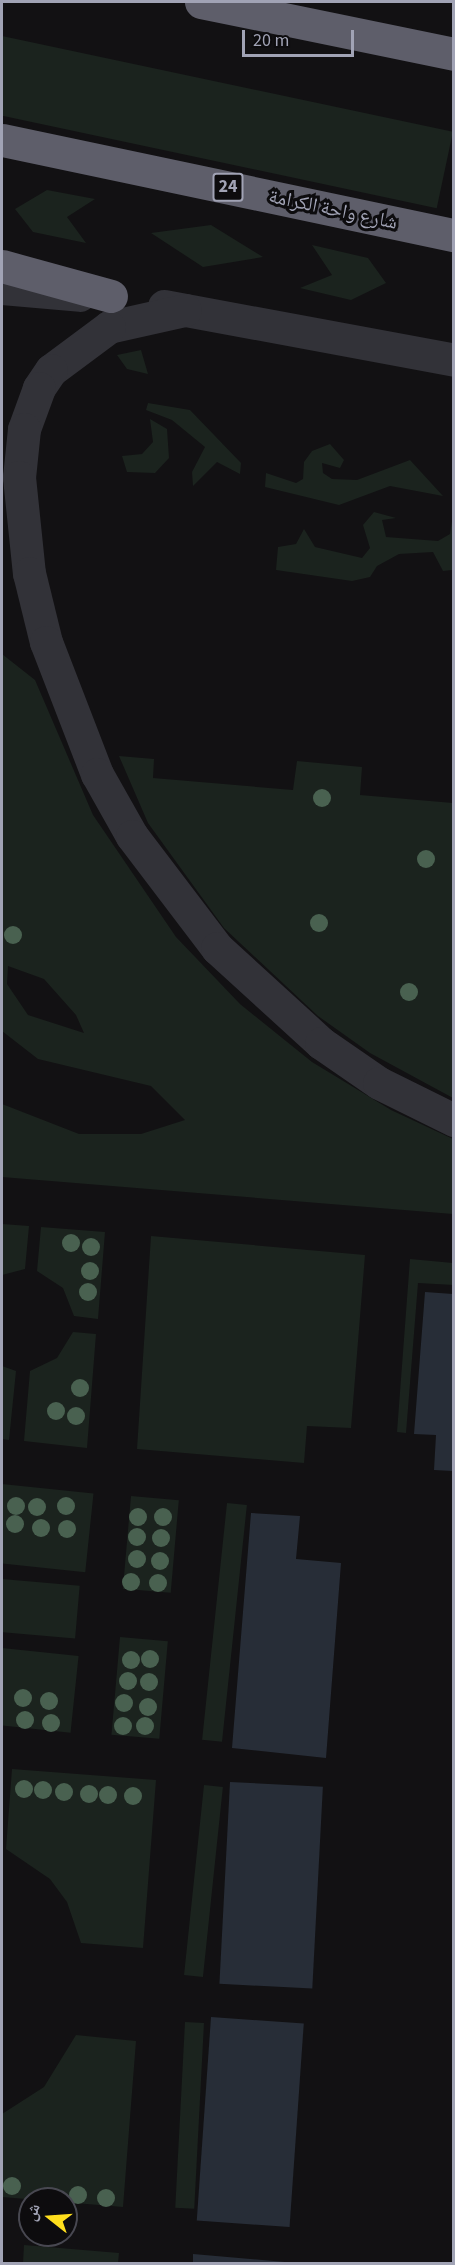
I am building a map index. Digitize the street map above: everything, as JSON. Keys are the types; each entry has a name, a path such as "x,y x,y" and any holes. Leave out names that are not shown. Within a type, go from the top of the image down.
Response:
{"highway":[{"path":"201,2 453,54"},
{"path":"350,31 453,30"},
{"name":"شارع واحة الكرامة","path":"2,140 453,235"},
{"path":"2,266 111,296"}],"street":[{"path":"2,288 111,296 448,366"},
{"path":"185,310 109,327 51,370 39,388 24,429 19,477 29,573 46,642 103,784 172,894 217,948 321,1043 380,1083 453,1120"}],"shaded area":[{"path":"2,36 453,132 437,208 2,116"},
{"path":"47,190 95,199 67,217 86,243 33,232 15,209"},
{"path":"211,225 263,257 203,267 151,233"},
{"path":"312,245 368,258 386,283 351,300 300,288 332,275"},
{"path":"141,350 148,374 127,369 117,355"},
{"path":"148,403 190,410 241,463 240,474 217,462 193,486 192,472 205,447 172,420 146,410"},
{"path":"150,419 167,429 169,458 155,473 127,472 122,456 142,454 153,442"},
{"path":"330,444 344,460 340,468 322,463 323,473 332,479 357,480 410,460 443,496 390,486 339,505 265,487 266,473 296,483 303,479 304,462 312,451"},
{"path":"454,508 452,570 443,571 433,552 399,554 377,566 370,577 352,581 276,570 278,547 296,544 304,529 315,547 362,558 370,548 363,525 374,512 396,518 382,520 386,537 438,541 450,534"},
{"path":"2,654 35,680 93,815 176,937 240,1004 312,1062 391,1110 453,1139 453,1214 2,1177 2,1104 79,1134 141,1134 185,1120 151,1086 38,1059 2,1031","holes":["8,966 44,979 76,1015 84,1033 28,1015 7,984"]},
{"path":"119,756 154,759 153,778 293,790 297,761 362,767 360,795 453,803 453,1098 370,1053 318,1016 224,928 148,823"},
{"path":"2,1224 29,1226 25,1269 2,1275"},
{"path":"41,1227 105,1232 98,1319 74,1316 63,1288 37,1271"},
{"path":"151,1236 365,1255 351,1428 307,1426 304,1463 137,1449"},
{"path":"410,1259 453,1263 454,1285 418,1283 406,1433 397,1432"},
{"path":"425,1292 453,1294 453,1471 434,1470 436,1435 414,1434"},
{"path":"73,1332 96,1334 87,1448 24,1441 30,1371 57,1358"},
{"path":"2,1366 16,1371 9,1440 2,1439"},
{"path":"2,1484 93,1494 85,1572 2,1563"},
{"path":"131,1496 179,1500 171,1593 123,1589"},
{"path":"227,1503 247,1505 222,1742 202,1740"},
{"path":"251,1513 300,1516 296,1559 341,1563 326,1758 232,1748"},
{"path":"2,1579 80,1586 75,1639 2,1632"},
{"path":"120,1637 168,1641 159,1739 111,1735"},
{"path":"2,1648 79,1656 71,1733 2,1725"},
{"path":"12,1769 156,1780 143,1948 81,1943 67,1902 50,1879 6,1849"},
{"path":"230,1782 323,1787 312,1989 219,1984"},
{"path":"204,1785 223,1787 203,1977 184,1975"},
{"path":"211,2017 304,2023 290,2227 197,2221"},
{"path":"185,2022 204,2023 194,2209 175,2208"},
{"path":"76,2035 136,2041 123,2207 78,2203 78,2187 18,2187 18,2198 2,2197 2,2114 44,2087"},
{"path":"24,2247 119,2253 118,2263 23,2263"},
{"path":"193,2254 285,2262 285,2263 193,2263"}]}
